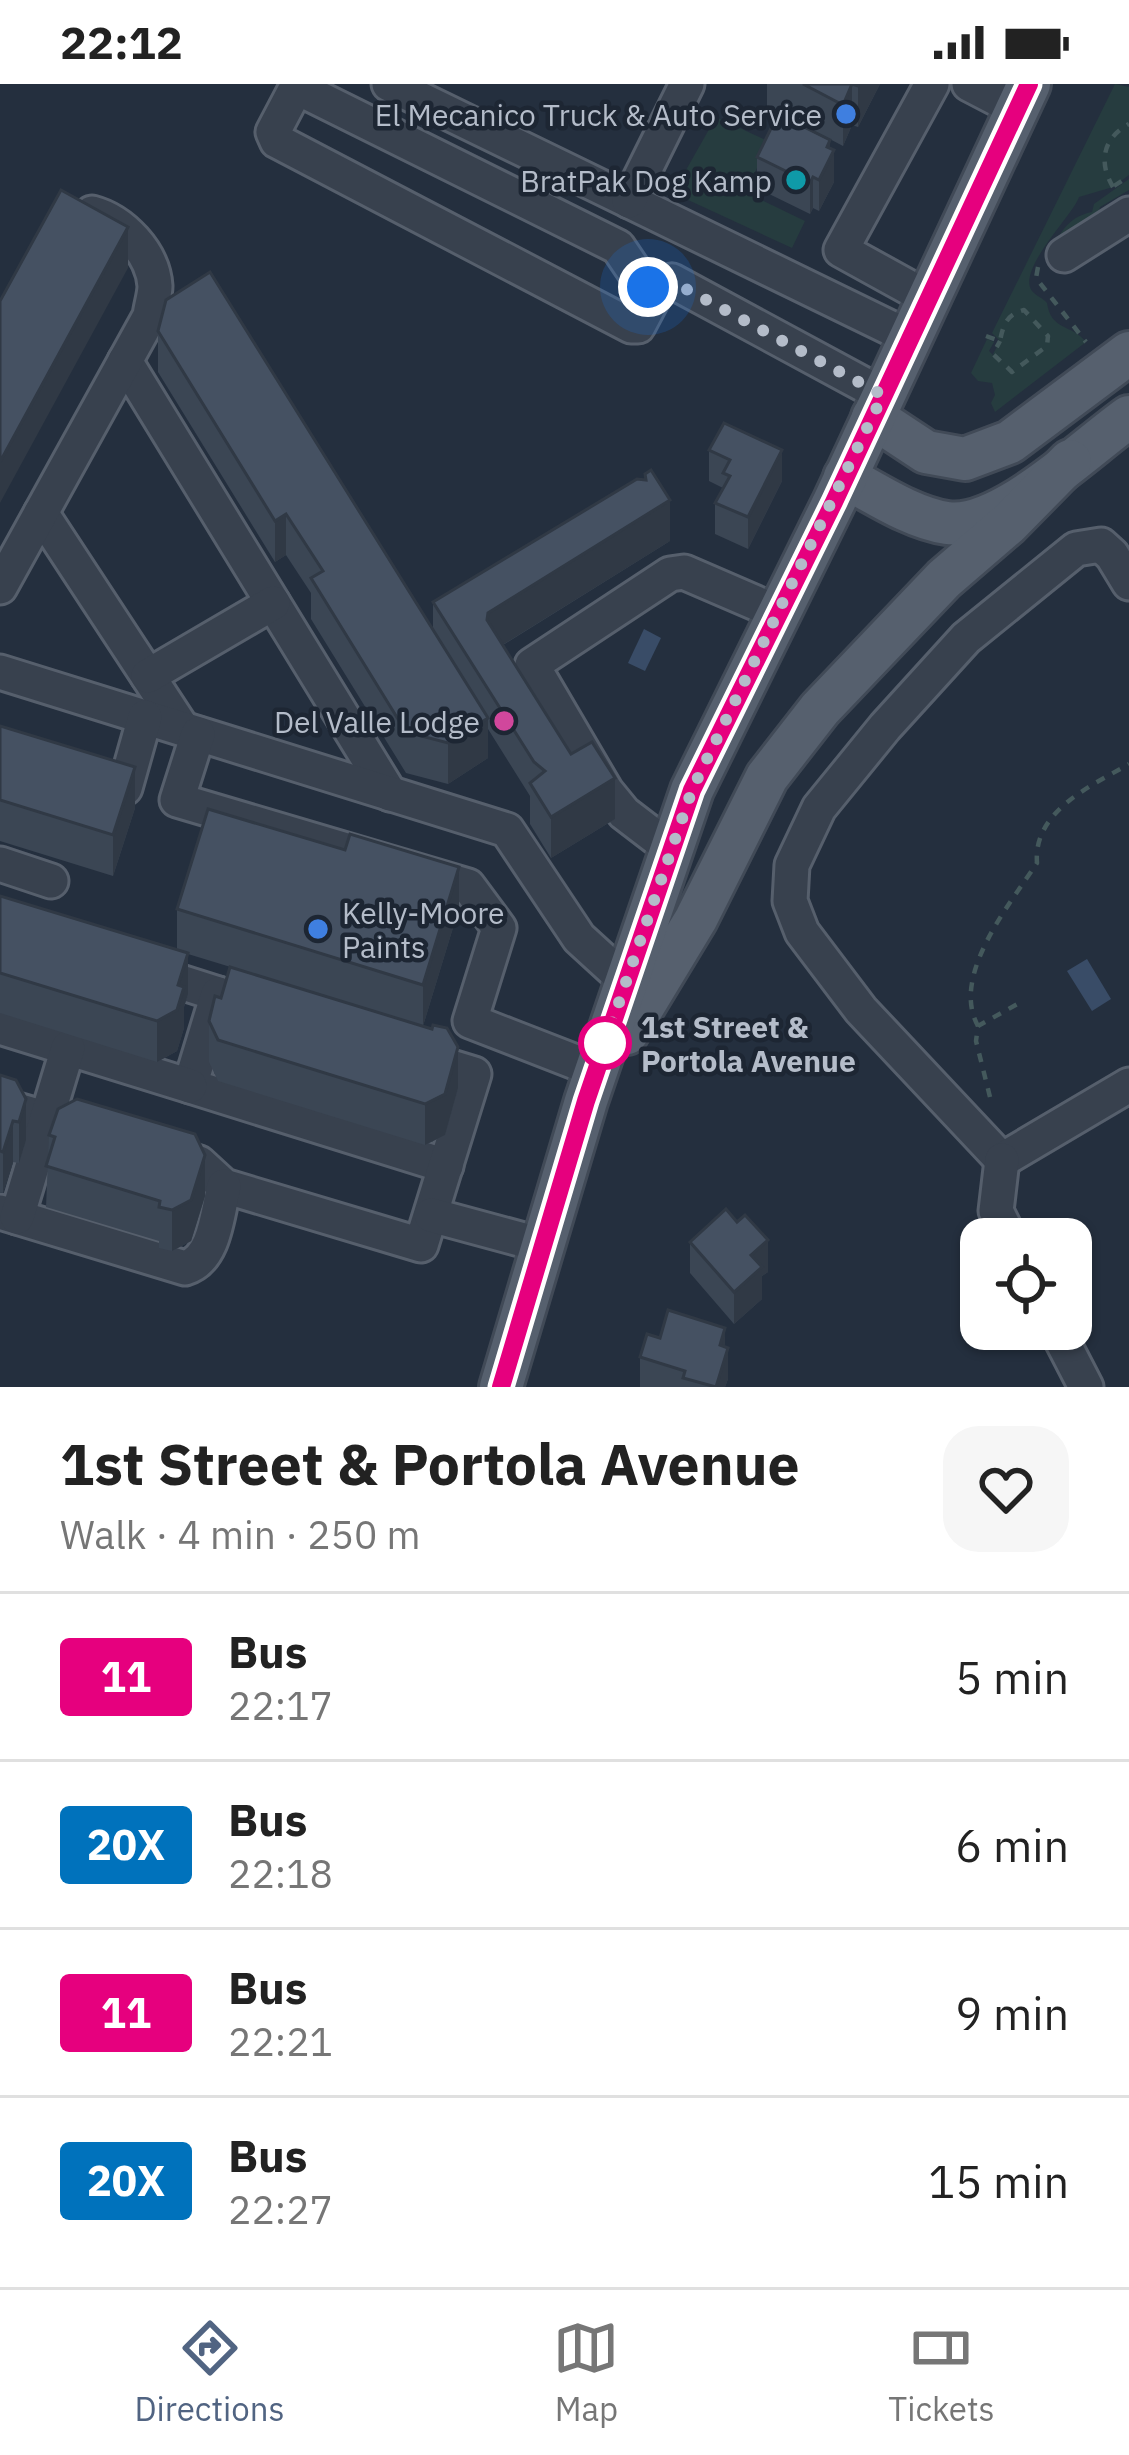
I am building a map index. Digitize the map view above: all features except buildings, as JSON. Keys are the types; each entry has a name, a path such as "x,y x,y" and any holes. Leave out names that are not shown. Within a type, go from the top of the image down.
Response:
{"main road":[{"path":"501,1387 591,1085 692,790 1023,97"},
{"path":"878,406 926,452 965,459 1010,442 1129,353"},
{"path":"845,477 947,523 971,521 996,513 1129,417"},
{"path":"591,1085 696,919 766,777 820,709 944,579 1008,524 1070,461"}],"street":[{"path":"389,84 910,337"},
{"path":"629,201 687,84"},
{"path":"928,298 841,250 932,84"},
{"path":"969,84 1023,97"},
{"path":"657,290 640,281 618,247 304,91 293,94 273,131 277,141 631,326 638,326 657,290 671,281 878,406"},
{"path":"1064,254 1121,200"},
{"path":"0,587 150,316 154,286 148,261 134,239 109,218 76,210 63,212"},
{"path":"124,362 390,794"},
{"path":"41,513 148,676 190,731 177,800 467,886 499,928 470,1021 591,1085"},
{"path":"1000,1218 996,1211 1002,1160 862,1010 802,932 790,901 792,865 819,808 966,638 1076,549 1101,545 1129,583"},
{"path":"671,849 624,813 606,791 532,665 670,574 684,572 778,613"},
{"path":"148,676 273,603"},
{"path":"0,672 508,830 579,938 626,981"},
{"path":"83,776 125,788 145,717"},
{"path":"0,864 51,880"},
{"path":"109,959 303,1020"},
{"path":"190,1086 218,994"},
{"path":"0,1027 446,1166"},
{"path":"0,1105 200,1163 224,1186 421,1245 474,1074 388,1047"},
{"path":"68,1048 47,1119 9,1215 184,1268 197,1264 207,1251 224,1186"},
{"path":"1002,1160 1129,1084"},
{"path":"431,1215 542,1245"},
{"path":"1067,1350 1086,1387"}],"path":[{"path":"1121,200 1104,169 1105,150 1114,134 1129,124"},
{"path":"1024,310 1048,336 1047,346 1012,372 993,354 1000,341 1003,324 1024,310"},
{"path":"986,335 1000,341"},
{"path":"990,1097 970,1002 981,951 1037,862 1041,831 1083,788 1129,764"},
{"path":"978,1026 1021,1002"}],"green space":[{"path":"1115,84 1129,87 1129,175 1113,187 1079,197 1039,257 1029,282 1057,323 1086,342 995,412 992,383 978,381 971,373 987,339 994,342 989,351 996,358 993,354 1000,341 992,333"},
{"path":"716,117 770,142 745,192 805,221 792,248 673,193"},
{"path":"1129,179 1129,190 1100,207 1097,217 1054,247 1069,224 1092,212 1094,204"}],"water":[{"path":"644,629 661,638 645,671 628,663"},
{"path":"1087,959 1111,999 1092,1011 1067,971"}],"bus line":[{"name":"11","path":"501,1387 586,1101 692,790 834,502 1029,84"}],"place":[{"name":"El Mecanico Truck & Auto Service","path":"846,114"},
{"name":"BratPak Dog Kamp","path":"796,180"},
{"name":"Del Valle Lodge","path":"504,721"},
{"name":"Kelly-Moore Paints","path":"318,929"},
{"name":"1st Street & Portola Avenue","path":"605,1043"}],"route":[{"path":"605,1043 692,790 883,395 671,281 657,290 648,287"}]}
